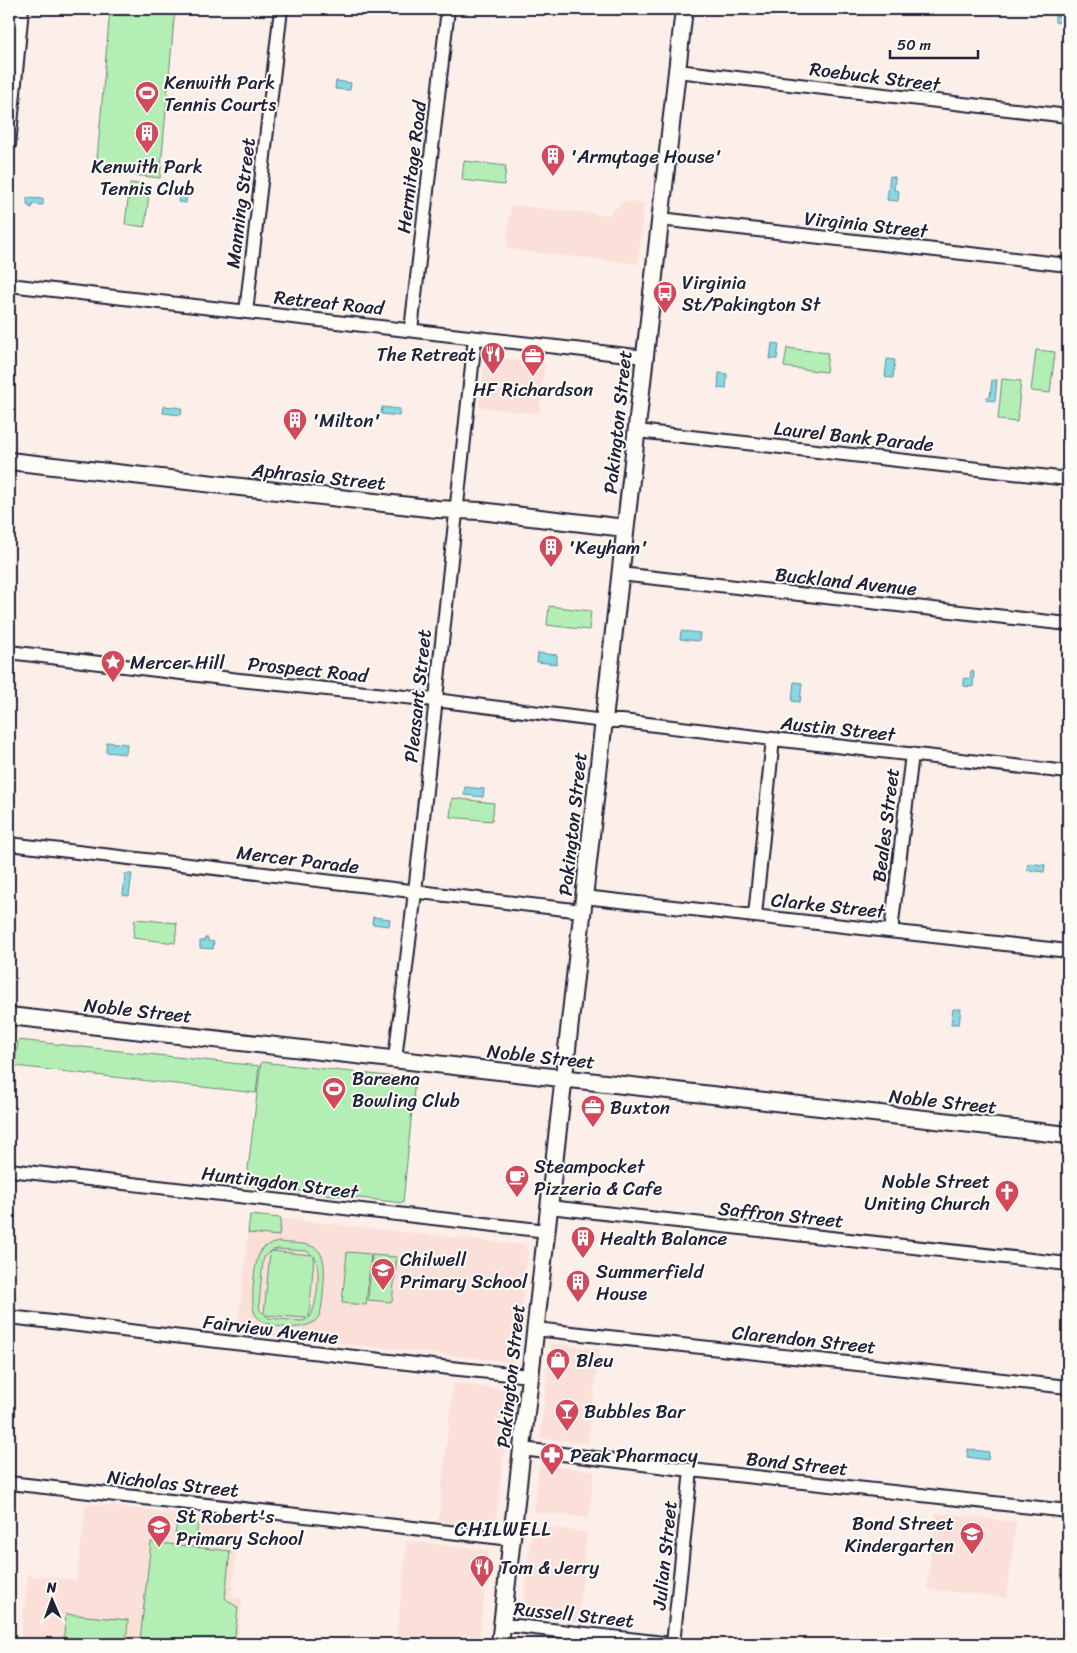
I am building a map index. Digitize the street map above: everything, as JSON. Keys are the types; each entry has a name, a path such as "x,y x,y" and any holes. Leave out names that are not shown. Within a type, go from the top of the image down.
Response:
{"street":[{"path":"9,145 22,9"},
{"name":"Manning Street","path":"246,312 281,9"},
{"name":"Hermitage Road","path":"411,330 448,9"},
{"name":"Pakington Street","path":"500,1644 684,9"},
{"name":"Roebuck Street","path":"677,71 1068,116"},
{"name":"Virginia Street","path":"660,219 1068,265"},
{"name":"Retreat Road","path":"9,285 645,357"},
{"name":"Pleasant Street","path":"395,1059 475,338"},
{"name":"Laurel Bank Parade","path":"636,431 1068,479"},
{"name":"Aphrasia Street","path":"9,461 626,528"},
{"name":"Buckland Avenue","path":"620,574 1068,624"},
{"name":"Prospect Road","path":"9,652 604,721"},
{"name":"Austin Street","path":"604,721 622,721 1068,772"},
{"path":"755,915 773,739"},
{"name":"Beales Street","path":"891,931 912,754"},
{"name":"Mercer Parade","path":"9,848 415,892 583,904"},
{"name":"Clarke Street","path":"583,904 755,915 1068,951"},
{"name":"Noble Street","path":"9,1016 1068,1135"},
{"name":"Huntingdon Street","path":"9,1170 547,1231"},
{"name":"Saffron Street","path":"549,1207 1068,1264"},
{"name":"Fairview Avenue","path":"9,1317 530,1376"},
{"name":"Clarendon Street","path":"536,1329 1068,1387"},
{"name":"Bond Street","path":"522,1449 691,1470 1068,1511"},
{"name":"Julian Street","path":"673,1644 691,1470"},
{"name":"Nicholas Street","path":"9,1483 512,1539"},
{"name":"Russell Street","path":"502,1626 518,1626 673,1644"}],"shaded area":[{"path":"623,201 644,203 638,264 506,249 511,205 607,215"},
{"path":"485,357 545,363 539,414 479,407"},
{"name":"Chilwell Primary School","path":"250,1215 524,1245 528,1250 517,1358 511,1362 237,1332"},
{"path":"551,1343 599,1349 588,1443 540,1438"},
{"path":"453,1383 511,1390 495,1527 438,1521"},
{"path":"539,1465 594,1471 589,1518 534,1512"},
{"name":"St Robert's Primary School","path":"86,1503 240,1521 231,1597 242,1599 237,1644 20,1644 28,1575 77,1580"},
{"name":"Bond Street Kindergarten","path":"936,1513 1016,1522 1007,1598 927,1589"},
{"path":"532,1525 587,1532 578,1622 522,1616"},
{"path":"407,1541 489,1550 479,1644 396,1644"}],"green space":[{"path":"110,9 175,9 160,178 96,171"},
{"path":"464,161 506,166 504,185 462,180"},
{"path":"130,183 150,185 145,227 125,224"},
{"path":"787,348 828,353 826,372 784,367"},
{"path":"1036,350 1055,352 1050,393 1031,391"},
{"path":"1002,379 1021,381 1017,422 998,420"},
{"path":"549,606 591,611 589,630 547,625"},
{"path":"452,798 494,803 492,821 450,817"},
{"path":"135,919 177,923 175,943 133,938"},
{"path":"18,1040 259,1066 256,1093 15,1066"},
{"name":"Bareena Bowling Club","path":"261,1062 415,1079 403,1203 246,1185"},
{"path":"250,1215 281,1218 279,1236 248,1233"},
{"path":"278,1242 308,1245 320,1252 323,1259 324,1282 321,1308 319,1316 314,1322 307,1325 297,1327 277,1326 267,1323 255,1314 253,1292 256,1263 264,1247","holes":["277,1249 307,1251 312,1255 271,1251","270,1252 264,1314 260,1310 259,1304 265,1256","314,1256 318,1268 318,1287 309,1318","265,1315 307,1319 302,1321 269,1318"]},
{"path":"347,1252 371,1254 366,1305 342,1303"},
{"path":"372,1255 397,1257 392,1302 368,1300"},
{"path":"177,1521 198,1523 196,1538 175,1536"},
{"path":"151,1542 230,1551 225,1598 238,1608 234,1644 150,1644 140,1640"},
{"path":"66,1614 128,1620 126,1644 63,1644"}],"water":[{"path":"1061,9 1067,9 1065,24 1055,22 1055,16 1060,16"},
{"path":"336,81 351,83 350,90 335,89"},
{"path":"890,176 895,177 894,190 899,191 898,201 887,200"},
{"path":"180,187 187,187 186,203 178,202"},
{"path":"27,198 43,199 43,205 33,204 32,208 29,207 27,205"},
{"path":"772,343 779,344 777,359 770,359"},
{"path":"887,359 895,360 893,378 885,377"},
{"path":"719,373 727,374 726,389 718,388"},
{"path":"992,380 997,380 995,401 986,400 987,397 990,397"},
{"path":"164,406 182,408 181,415 163,413"},
{"path":"382,407 400,409 399,416 381,414"},
{"path":"681,631 700,633 699,641 680,639"},
{"path":"538,653 557,655 557,664 537,662"},
{"path":"971,671 974,672 973,687 964,686 964,678 970,679"},
{"path":"794,682 802,683 800,702 792,701"},
{"path":"107,742 127,744 126,754 106,752"},
{"path":"465,787 484,789 483,797 464,795"},
{"path":"1028,863 1045,865 1044,872 1027,870"},
{"path":"125,874 132,874 129,896 123,895"},
{"path":"373,917 390,919 389,926 372,924"},
{"path":"205,938 208,938 208,941 214,942 213,949 200,948 200,941 204,941"},
{"path":"953,1009 961,1009 959,1024 951,1024"},
{"path":"968,1449 989,1452 988,1460 967,1457"}],"place":[{"name":"Kenwith Park Tennis Courts","path":"147,114"},
{"name":"Kenwith Park Tennis Club","path":"147,154"},
{"name":"'Armytage House'","path":"553,177"},
{"name":"Virginia St/Pakington St","path":"665,314"},
{"name":"The Retreat","path":"493,375"},
{"name":"HF Richardson","path":"533,377"},
{"name":"'Milton'","path":"295,441"},
{"name":"'Keyham'","path":"551,568"},
{"name":"Mercer Hill","path":"113,683"},
{"name":"Bareena Bowling Club","path":"334,1110"},
{"name":"Buxton","path":"593,1128"},
{"name":"Steampocket Pizzeria & Cafe","path":"517,1198"},
{"name":"Noble Street Uniting Church","path":"1007,1213"},
{"name":"Health Balance","path":"583,1259"},
{"name":"Chilwell Primary School","path":"383,1291"},
{"name":"Summerfield House","path":"578,1303"},
{"name":"Bleu","path":"558,1381"},
{"name":"Bubbles Bar","path":"567,1432"},
{"name":"Peak Pharmacy","path":"552,1476"},
{"name":"St Robert's Primary School","path":"159,1548"},
{"name":"Bond Street Kindergarten","path":"972,1555"},
{"name":"Tom & Jerry","path":"482,1588"}],"district":[{"name":"CHILWELL","path":"503,1529"}]}
